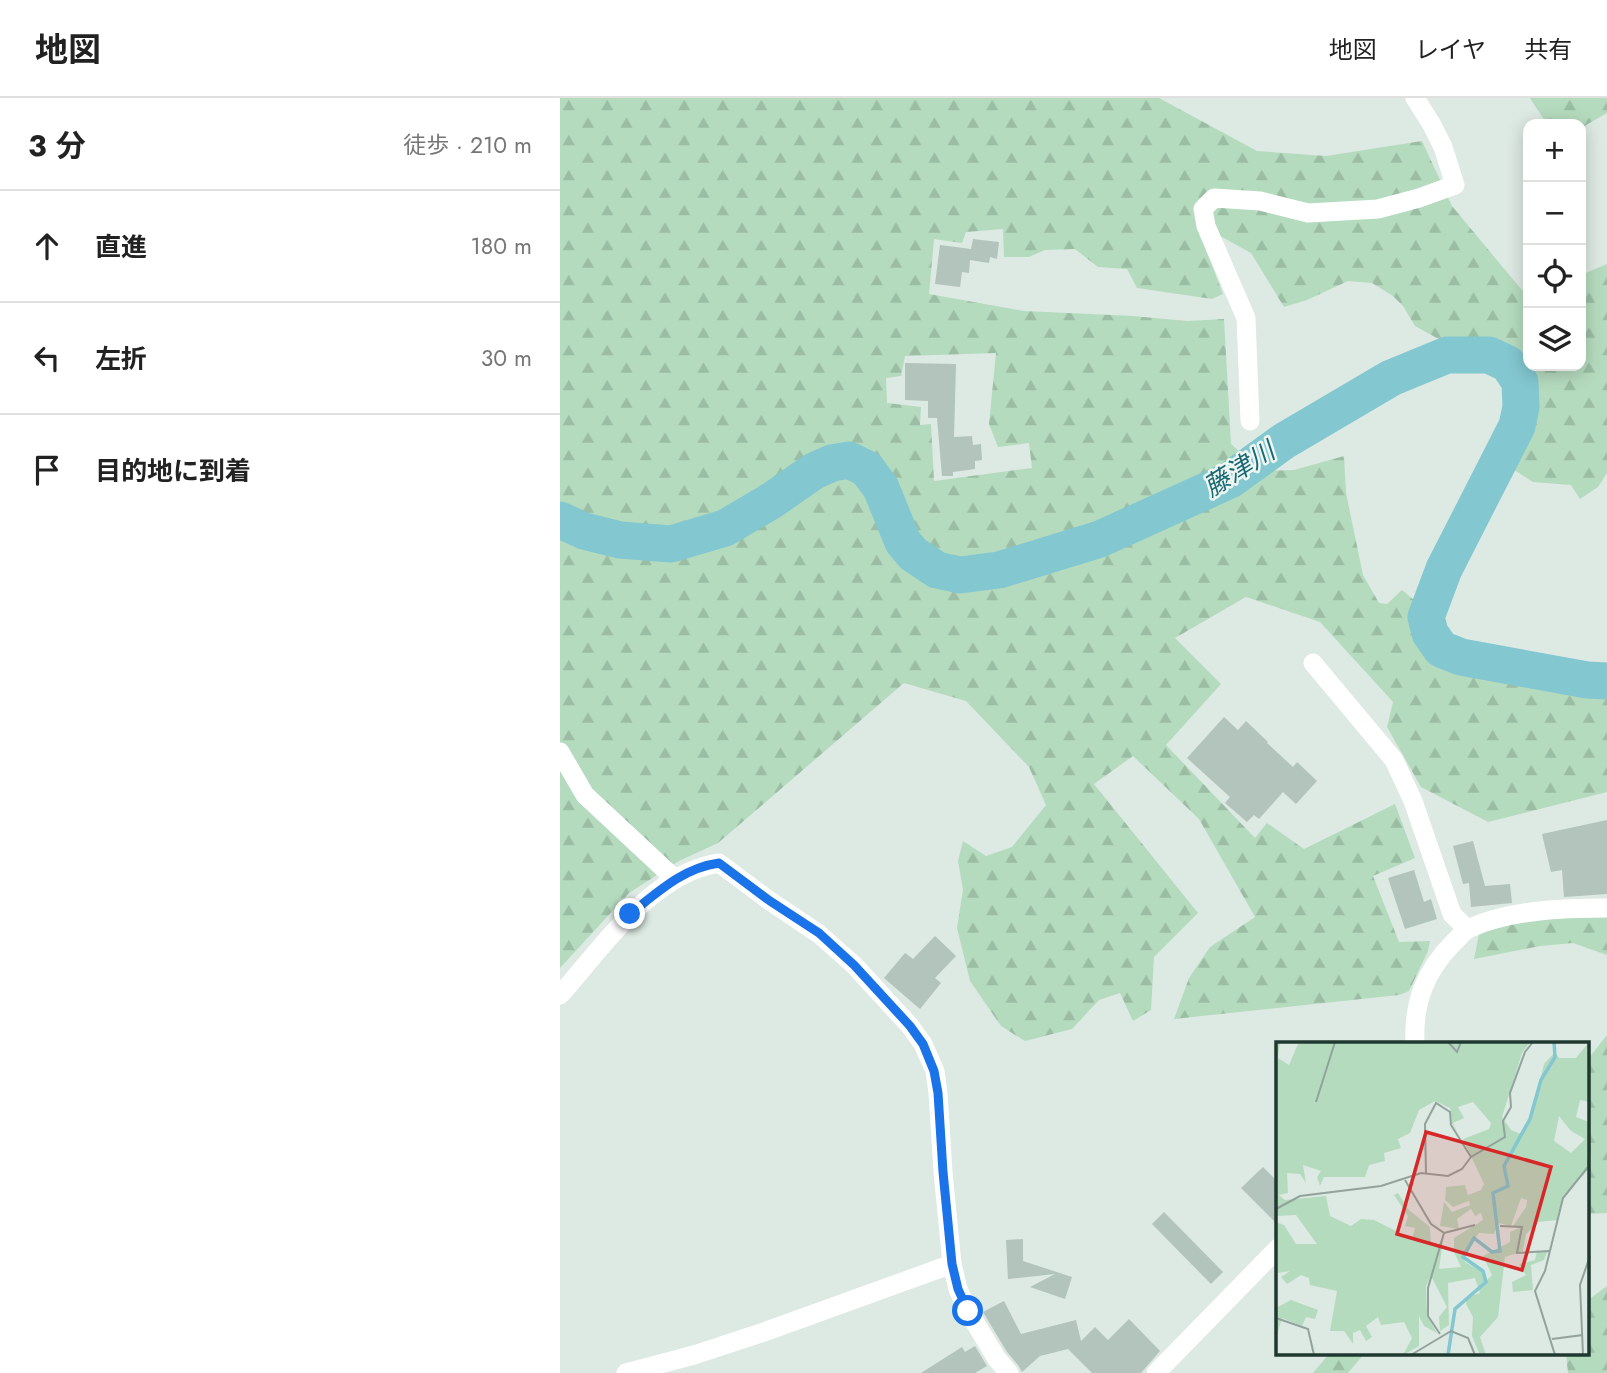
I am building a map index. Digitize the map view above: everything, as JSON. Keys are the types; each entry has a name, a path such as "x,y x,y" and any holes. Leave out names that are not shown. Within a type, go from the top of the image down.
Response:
{"street":[{"path":"1250,421 1246,318 1206,226 1203,209 1214,198 1260,201 1308,213 1378,209 1455,185 1443,147 1415,98"},
{"path":"1314,663 1394,760 1413,801 1452,914 1467,929"},
{"path":"560,752 585,795 675,879"},
{"path":"560,995 630,914 675,879 704,866 719,863 819,933 854,965 923,1044 936,1082 952,1264 958,1289 997,1359 1009,1373"},
{"path":"1415,1042 1414,1026 1423,986 1440,956 1467,929 1518,914 1607,908"},
{"path":"1156,1373 1276,1250"},
{"path":"626,1373 694,1355 764,1332 952,1264"}],"green space":[{"path":"560,98 1159,98 1257,151 1326,156 1422,141 1452,206 1523,291 1523,371 1586,371 1586,273 1607,264 1607,473 1598,487 1580,499 1571,485 1533,482 1511,468 1494,449 1506,412 1504,384 1493,369 1415,326 1403,306 1393,296 1372,283 1348,281 1307,300 1284,307 1251,253 1222,237 1204,245 1223,294 1212,299 1137,288 1127,269 1098,267 1075,249 1045,250 1029,257 1004,257 1003,229 966,232 962,243 934,239 929,294 1024,311 1187,321 1224,319 1231,444 1262,471 1294,470 1344,456 1346,493 1363,575 1379,603 1387,604 1402,590 1420,605 1420,630 1438,653 1475,668 1607,687 1607,792 1488,822 1421,787 1387,727 1393,702 1320,622 1246,597 1175,638 1221,684 1166,745 1255,838 1267,823 1304,849 1395,804 1415,858 1373,876 1399,942 1430,941 1409,991 1399,995 1174,1019 1189,978 1210,947 1255,917 1199,819 1133,756 1094,784 1198,913 1154,957 1151,1010 1133,1021 1120,993 1099,1000 1072,1029 1025,1041 1001,1026 970,981 957,928 963,890 958,861 963,841 986,856 1012,847 1046,805 1029,767 966,701 904,683 718,843 679,861 629,893 560,968","holes":["996,353 989,424 998,447 1029,443 1032,468 934,481 931,424 920,425 921,407 887,403 886,378 901,376 905,356"]},
{"path":"1530,98 1607,98 1607,113 1586,125 1586,119 1544,119"},
{"path":"1607,917 1607,955 1573,943 1540,946 1474,959 1479,934 1522,919"},
{"path":"1607,1035 1607,1213 1590,1214 1590,1055"},
{"path":"1607,1286 1607,1373 1568,1373 1566,1356 1590,1356 1590,1299"},
{"path":"1327,1356 1362,1356 1348,1373 1313,1373"}],"building":[{"path":"973,239 999,242 997,259 990,257 989,263 970,260 969,273 962,272 960,287 935,284 940,245 971,249"},
{"path":"905,363 956,364 954,437 972,436 973,445 981,444 982,460 975,461 975,469 953,472 953,476 942,476 937,418 928,418 928,401 905,400"},
{"path":"1224,717 1238,730 1246,721 1293,767 1297,762 1317,781 1296,804 1283,792 1259,819 1254,815 1247,822 1225,803 1230,797 1187,758"},
{"path":"1607,820 1607,894 1564,897 1562,870 1551,872 1542,834"},
{"path":"1473,841 1485,886 1510,884 1512,903 1471,907 1469,883 1463,884 1453,846"},
{"path":"1414,870 1424,902 1431,899 1437,919 1405,929 1388,878"},
{"path":"935,936 956,956 935,978 941,983 920,1009 884,978 905,953 913,959"},
{"path":"1263,1167 1276,1180 1276,1223 1241,1188"},
{"path":"1164,1212 1223,1272 1211,1284 1152,1224"},
{"path":"1023,1239 1023,1261 1072,1277 1065,1299 1030,1287 1055,1274 1008,1279 1006,1240"},
{"path":"1004,1301 1021,1334 1076,1320 1081,1341 1095,1327 1108,1340 1129,1319 1160,1351 1141,1373 1092,1373 1068,1349 1040,1356 1022,1372 983,1312"},
{"path":"975,1346 987,1366 975,1373 921,1373 962,1347 965,1352"}],"waterway":[{"name":"藤津川","path":"560,520 584,531 620,540 671,544 725,528 814,471 832,463 849,460 867,469 881,488 903,542 913,554 937,570 960,575 999,570 1100,539 1230,480 1284,441 1391,378 1447,355 1489,355 1508,364 1520,382 1521,407 1517,426 1444,569 1426,617 1430,633 1441,649 1461,657 1587,680 1607,681"}],"route":[{"path":"630,914 675,879 704,866 719,863 819,933 854,965 910,1026 923,1044 934,1071 952,1264 958,1289 968,1311"}]}
